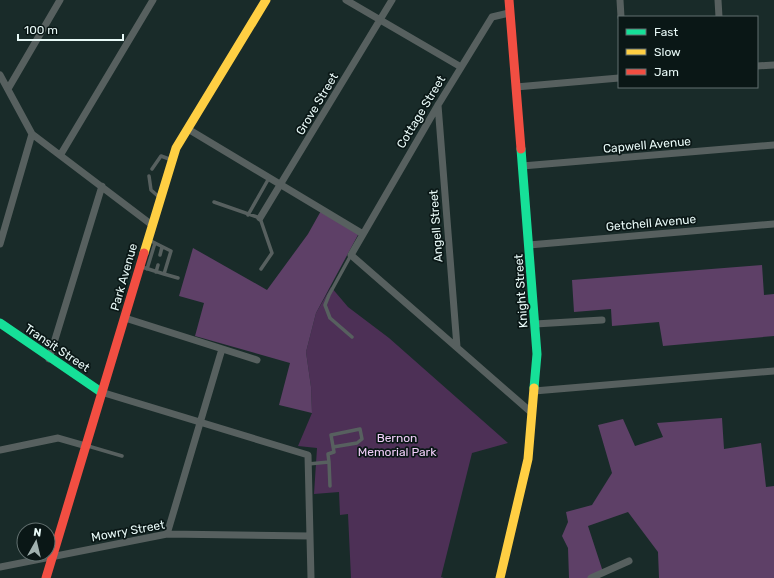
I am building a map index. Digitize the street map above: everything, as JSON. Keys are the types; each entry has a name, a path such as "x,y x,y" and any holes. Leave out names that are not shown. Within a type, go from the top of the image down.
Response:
{"street":[{"path":"8,89 60,0"},
{"path":"61,154 153,0"},
{"name":"Park Avenue","path":"56,546 101,392 125,318 144,268 151,242 152,225 176,148 266,0"},
{"path":"346,0 461,67"},
{"name":"Grove Street","path":"260,218 282,184 392,0"},
{"name":"Knight Street","path":"500,578 528,459 537,354 509,0"},
{"path":"620,0 621,16"},
{"path":"718,0 719,16"},
{"name":"Cottage Street","path":"351,255 438,104 492,17 509,13"},
{"path":"758,66 774,65"},
{"path":"0,75 32,134 61,154 152,225"},
{"path":"516,87 618,78"},
{"name":"Angell Street","path":"438,104 457,347"},
{"path":"188,129 282,184 363,234"},
{"path":"0,244 32,134"},
{"name":"Capwell Avenue","path":"522,166 774,145"},
{"path":"49,359 102,186"},
{"name":"Getchell Avenue","path":"529,245 774,224"},
{"path":"351,255 532,413"},
{"path":"125,318 257,360"},
{"path":"535,324 602,320"},
{"name":"Transit Street","path":"0,324 49,359 101,392"},
{"path":"166,534 222,350"},
{"path":"534,391 774,371"},
{"path":"101,392 308,455 311,578"},
{"path":"0,450 58,438 86,446"},
{"name":"Mowry Street","path":"56,555 166,534 310,536"},
{"path":"592,578 629,561"},
{"name":"Mowry Street","path":"0,567 24,562"},
{"name":"Park Avenue","path":"46,578 51,562"}],"lane":[{"path":"152,169 161,156 172,160"},
{"path":"149,176 150,190 161,199"},
{"path":"248,215 269,177"},
{"path":"214,202 260,218 272,253 261,269"},
{"path":"151,242 171,251 164,274"},
{"path":"160,255 162,247"},
{"path":"351,255 325,305 330,318 352,337"},
{"path":"156,272 158,265"},
{"path":"144,268 178,278"},
{"path":"330,486 328,454 334,452 333,447 331,435 360,429 362,439 357,443 333,447"},
{"path":"86,446 122,456"},
{"path":"308,464 328,462"}],"green space":[{"name":"Bernon Memorial Park","path":"331,287 348,307 389,338 508,443 472,453 441,577 444,578 351,578 348,514 340,515 339,492 314,494 317,448 298,446 312,413 311,387 306,352 316,313"}],"shaded area":[{"path":"322,209 359,233 316,313 306,352 311,387 312,413 279,405 290,363 195,336 204,303 179,296 193,248 267,290 308,234"},
{"path":"762,265 764,295 774,294 774,336 663,346 659,322 612,326 611,309 574,312 572,280"},
{"path":"722,418 724,449 761,443 766,487 774,486 774,578 659,578 658,552 628,512 588,526 604,575 597,578 569,578 568,548 562,536 568,522 566,512 592,505 612,473 598,425 623,419 635,446 663,437 657,423"}],"traffic: fast":[{"path":"521,149 537,354 534,388"},
{"path":"0,323 101,392"}],"traffic: slow":[{"path":"144,253 176,148 266,0"},
{"path":"500,578 528,459 534,388"}],"traffic: jam":[{"path":"509,0 521,149"},
{"path":"46,578 144,253"}]}
